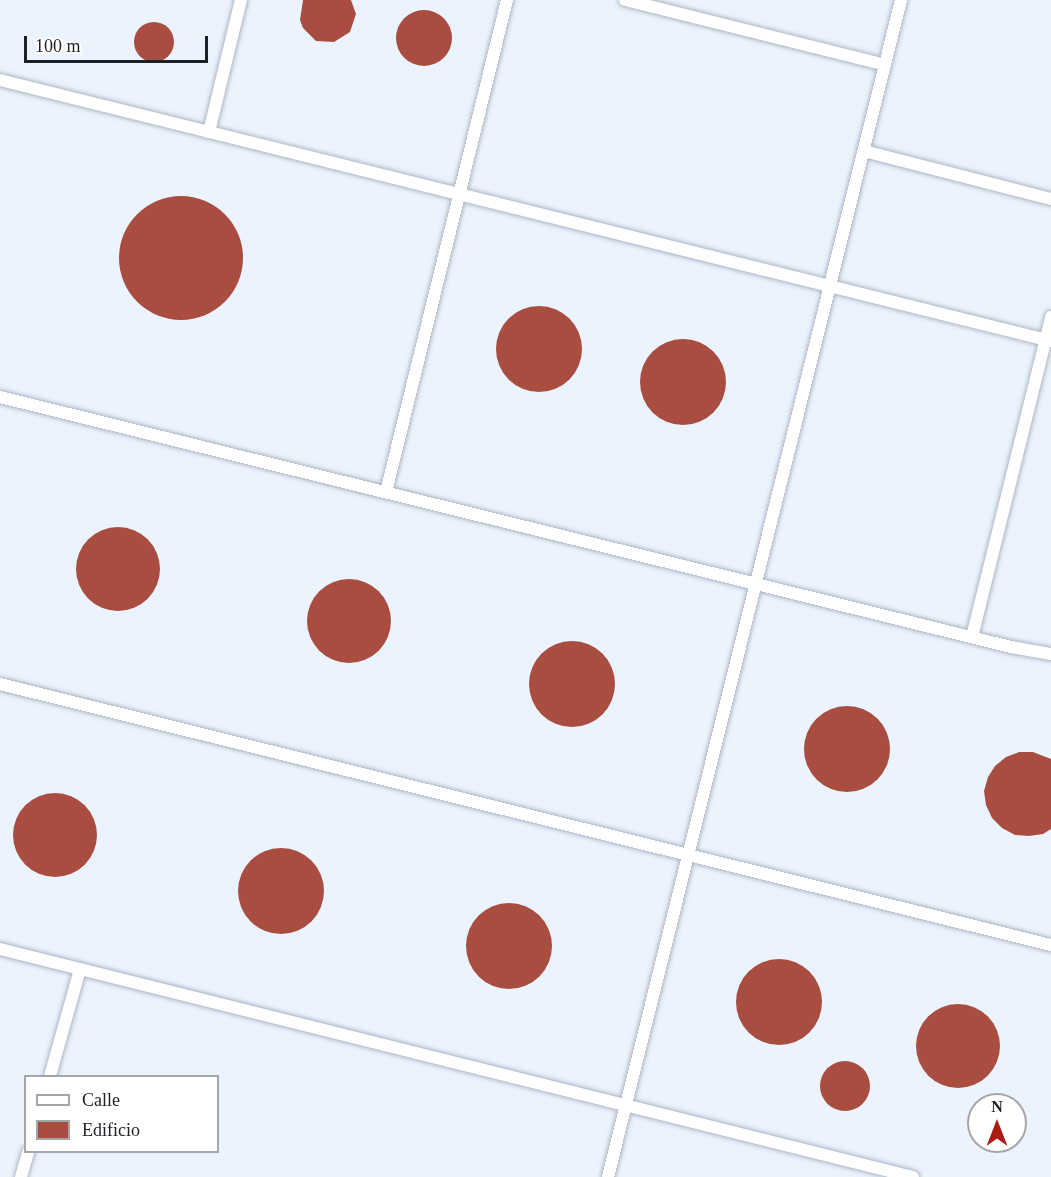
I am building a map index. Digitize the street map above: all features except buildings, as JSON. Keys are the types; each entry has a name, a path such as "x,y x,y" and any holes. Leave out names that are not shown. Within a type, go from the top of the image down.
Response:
{"lane":[{"path":"209,132 241,0"},
{"path":"386,492 507,0"},
{"path":"625,0 885,65"},
{"path":"608,1177 901,0"},
{"path":"0,80 1048,341"},
{"path":"864,151 1051,200"},
{"path":"972,637 1048,341 1051,317"},
{"path":"0,397 972,637 1051,654"},
{"path":"0,684 1051,945"},
{"path":"0,950 913,1177"},
{"path":"51,1075 80,969"},
{"path":"21,1177 28,1153"}]}
